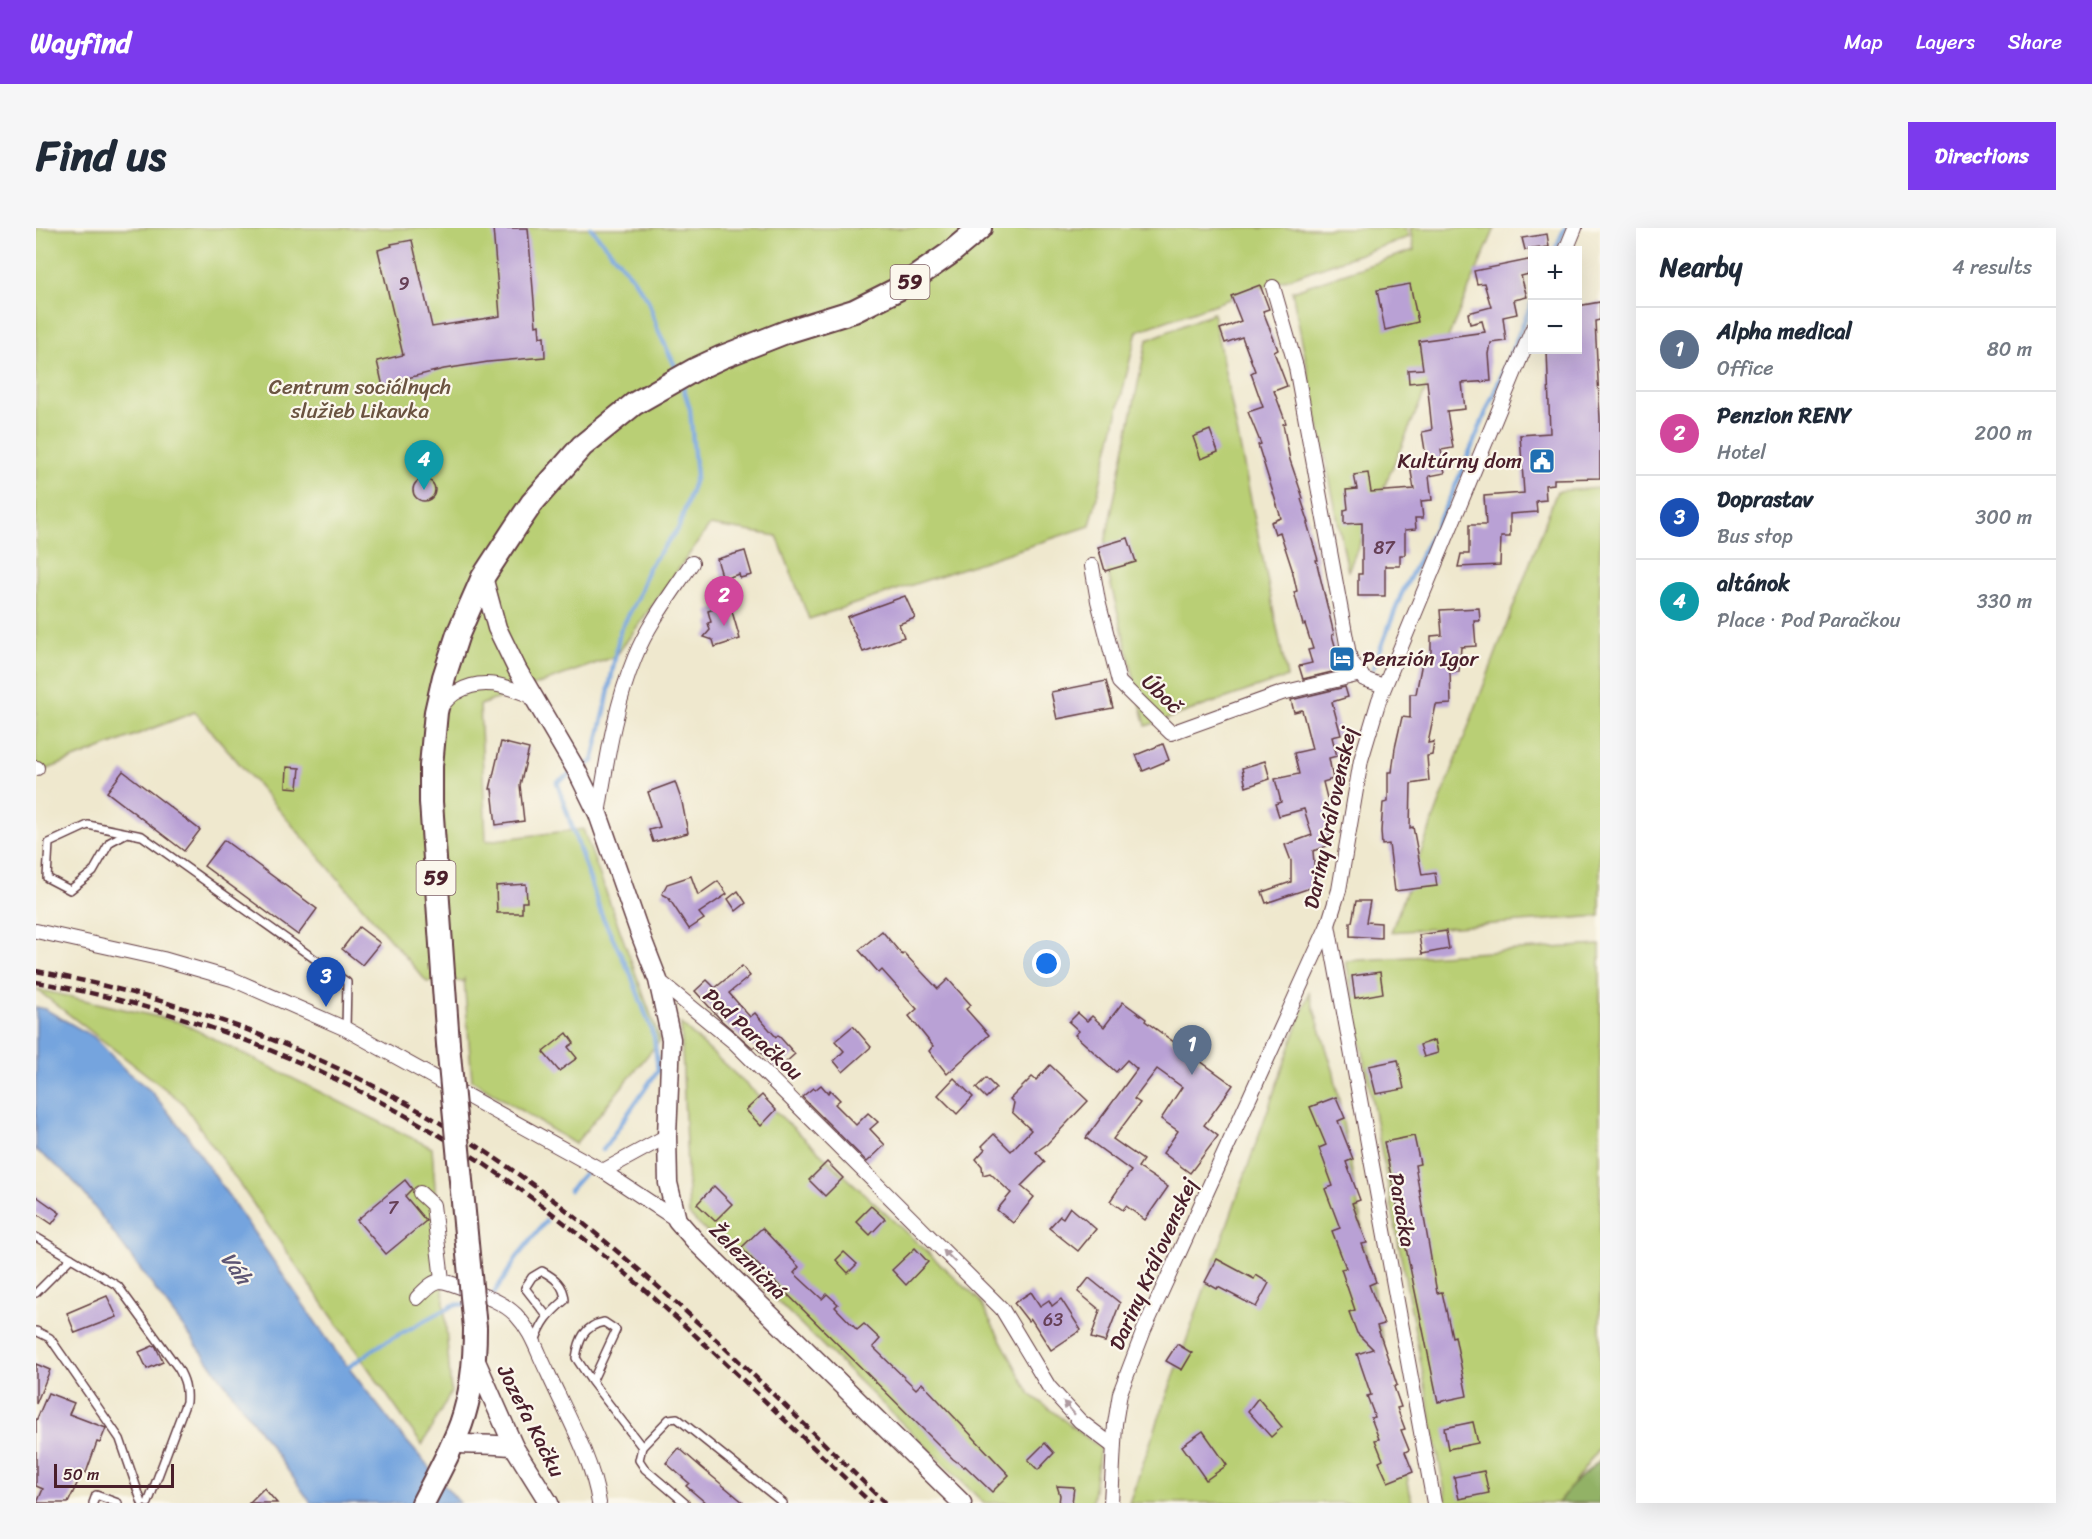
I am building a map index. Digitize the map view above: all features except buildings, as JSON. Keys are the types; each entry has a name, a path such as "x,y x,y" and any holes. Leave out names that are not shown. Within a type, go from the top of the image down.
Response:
{"main road":[{"name":"59","path":"423,1503 453,1443 470,1392 475,1359 475,1328 448,1044 431,802 431,766 436,712 444,677 458,634 483,577 532,503 582,446 634,404 722,357 876,301 950,255 980,228"}],"street":[{"path":"1568,246 1575,228"},
{"path":"1273,287 1296,367 1350,660 1364,679 1384,686"},
{"name":"Dariny Kráľovenskej","path":"1111,1503 1114,1424 1120,1393 1144,1330 1328,925 1339,890 1361,760 1384,686 1528,342"},
{"path":"598,814 613,725 635,657 656,618 692,563"},
{"name":"Úboč","path":"1092,566 1098,601 1119,682 1171,733 1282,693 1361,674"},
{"name":"Pod Paračkou","path":"483,577 497,628 517,669 577,771 598,814 658,980 734,1042 1002,1310 1049,1387 1080,1421 1113,1446"},
{"path":"436,712 456,692 476,684 503,685 534,697"},
{"name":"Paračka","path":"1328,925 1434,1503"},
{"path":"36,932 163,959 232,979 346,1029 603,1171 677,1220"},
{"name":"Železničná","path":"658,980 671,1039 668,1183 677,1220 962,1503"},
{"path":"603,1171 668,1136"},
{"path":"420,1193 433,1205 442,1280"},
{"path":"417,1298 432,1283 442,1280 489,1297 518,1317 535,1341 580,1444 598,1493 599,1503"},
{"name":"Jozefa Kačku","path":"475,1359 514,1447 549,1503"},
{"path":"453,1443 496,1444 514,1447"}],"lane":[{"path":"127,833 110,842 93,872 70,890 47,878 49,843 88,825 142,836 347,982 346,1029"},
{"path":"36,1237 118,1286 184,1379 187,1389 186,1402 148,1503"},
{"path":"36,1293 71,1258"},
{"path":"535,1341 547,1316 565,1300 564,1291 555,1278 542,1271 532,1277 525,1288 547,1316"},
{"path":"592,1382 616,1330 604,1322 593,1324 579,1339 576,1358 592,1382 642,1447"},
{"path":"36,1331 50,1338 120,1439 142,1503"},
{"path":"685,1503 645,1469 639,1460 642,1447 669,1419 677,1418 783,1503"},
{"path":"93,1503 96,1496 118,1503"}],"green space":[{"name":"Centrum sociálnych služieb Likavka","path":"36,228 1406,228 1409,237 1137,331 1090,526 809,619 777,536 710,525 616,656 480,705 486,841 583,829 660,1040 575,1144 472,1080 464,979 463,981 427,982 195,712 40,772 36,767"},
{"path":"1410,228 1495,228 1348,571 1292,291 1414,250"},
{"path":"1213,313 1287,677 1146,726 1103,553 1147,340"},
{"path":"1600,488 1600,916 1391,932 1557,491"},
{"path":"1600,945 1600,1452 1598,1450 1559,1503 1447,1503 1346,961"},
{"path":"36,989 180,1022 432,1148 451,1392 422,1445 182,1102"},
{"path":"1309,993 1334,1073 1412,1503 1129,1503"},
{"path":"681,1024 979,1300 1030,1394 1100,1448 1092,1503 984,1503 689,1215"},
{"path":"1600,1460 1600,1503 1558,1503 1571,1486"}],"water":[{"name":"Váh","path":"36,1007 45,1009 94,1037 126,1071 151,1091 186,1134 334,1349 397,1430 460,1503 311,1503 86,1196 67,1174 36,1150"}],"waterway":[{"path":"591,228 648,300 657,328 677,370"},
{"path":"1557,246 1565,228"},
{"path":"1373,668 1401,595 1452,494 1528,312"},
{"path":"582,768 593,761 620,631 638,597 648,568 679,527 696,476 690,409 682,384"},
{"path":"574,772 557,782 602,916 631,975 654,1037 658,1070 603,1150"},
{"path":"570,1190 585,1173"},
{"path":"478,1304 488,1303 520,1253 546,1221"},
{"path":"343,1371 380,1345 454,1305 467,1304"}],"railway":[{"path":"36,971 152,998 265,1037 374,1086 477,1146 533,1185 638,1270 739,1361 885,1503"},
{"path":"36,982 99,995 162,1012 225,1033 346,1084 405,1115 461,1149 514,1185 608,1258 698,1338 871,1503"}],"place":[{"name":"Kultúrny dom","path":"1542,461"},
{"name":"altánok","path":"424,490"},
{"name":"Penzion RENY","path":"724,626"},
{"name":"Penzión Igor","path":"1342,659"},
{"name":"Doprastav","path":"326,1007"},
{"name":"Alpha medical","path":"1192,1075"}]}
